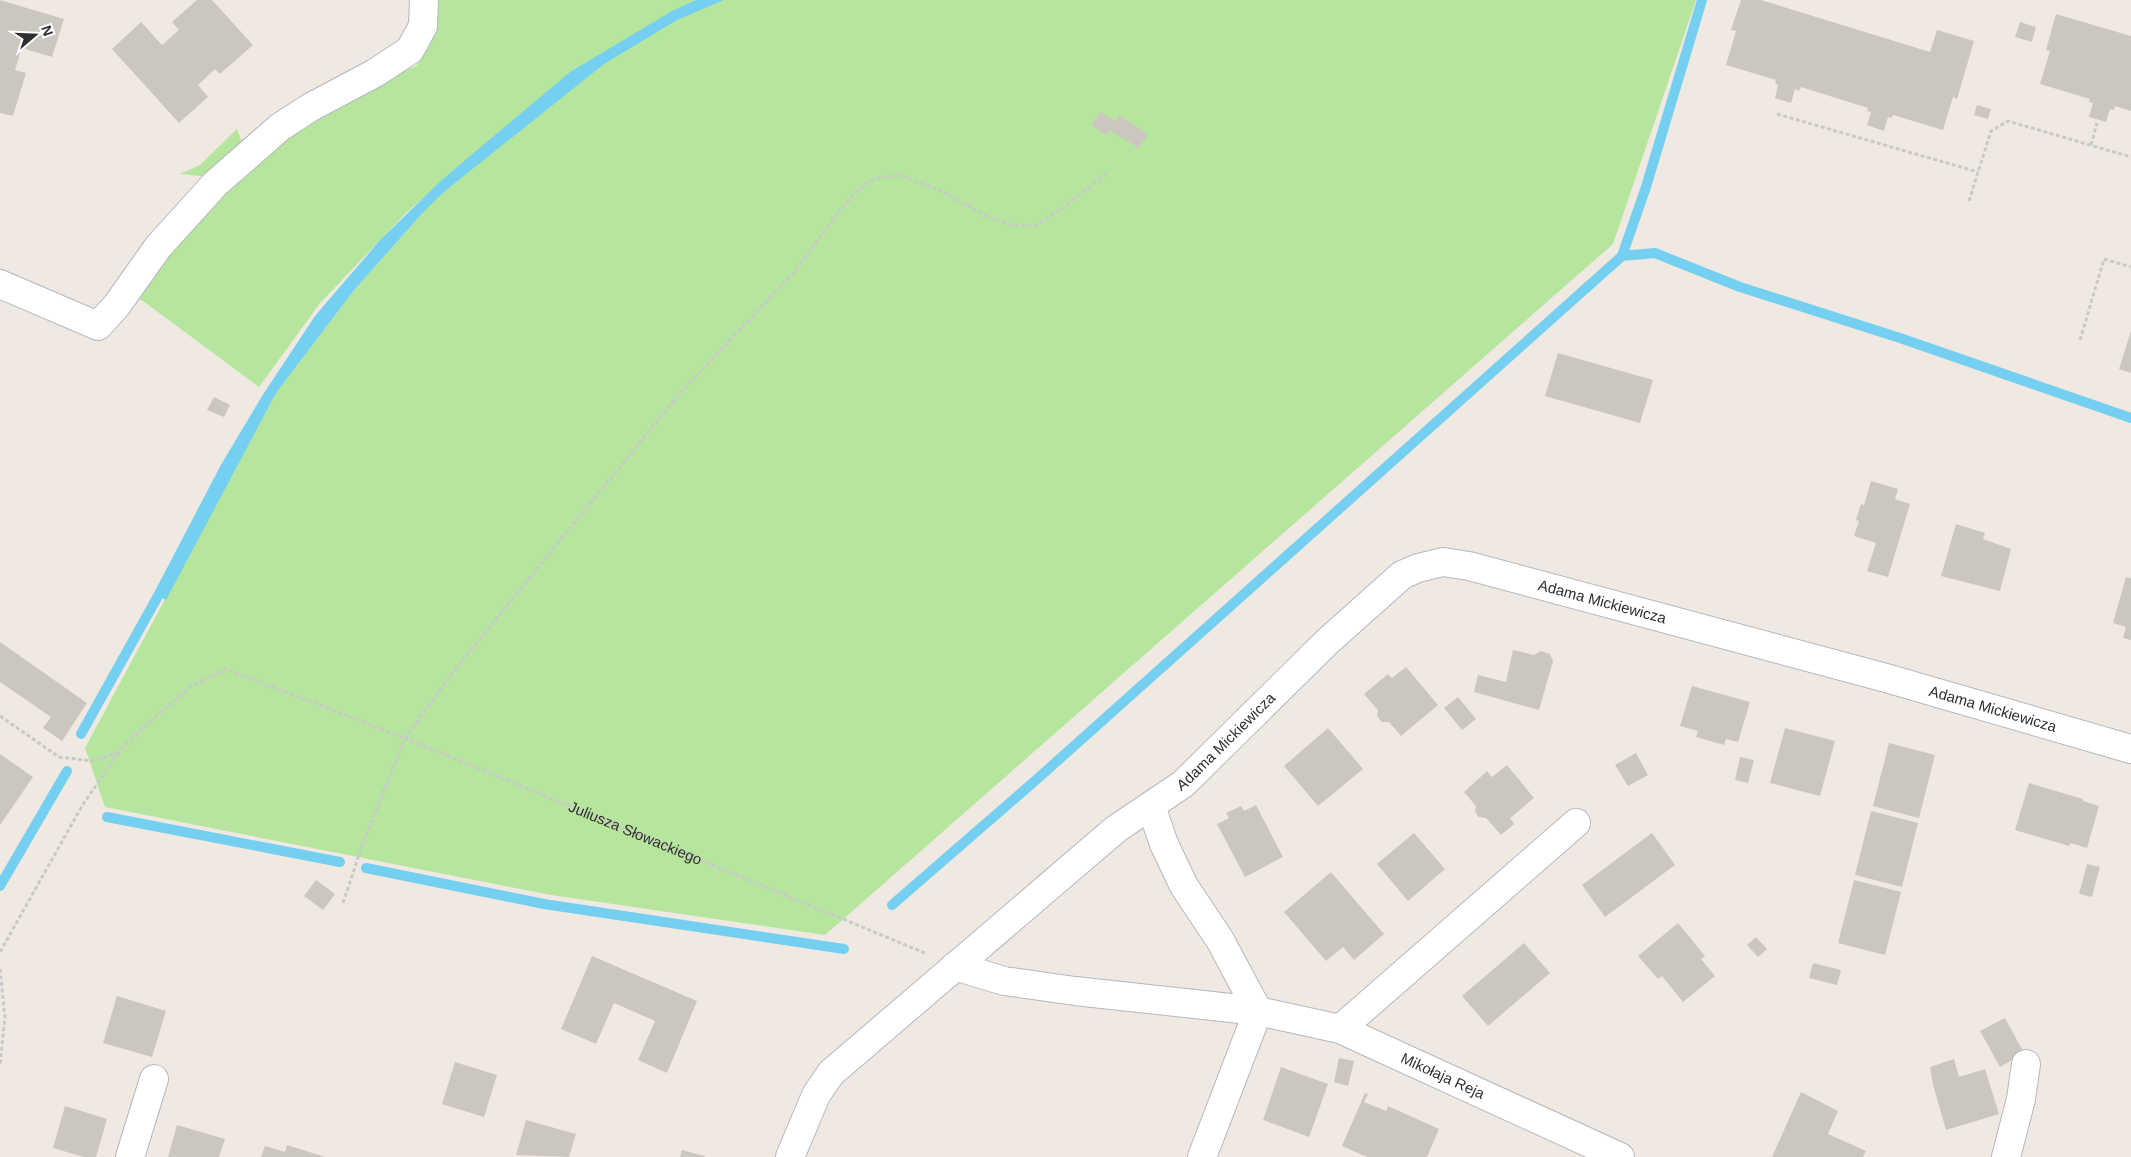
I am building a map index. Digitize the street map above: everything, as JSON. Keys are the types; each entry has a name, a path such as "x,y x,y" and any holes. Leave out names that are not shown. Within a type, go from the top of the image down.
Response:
{"street":[{"path":"0,284 98,326 117,305 158,247 215,184 280,127 311,107 375,73 410,50 423,26 424,0"},
{"name":"Adama Mickiewicza","path":"955,966 1116,829 1183,784 1328,642 1402,575 1418,568 1443,562 1487,570 1886,678 2131,749"},
{"path":"1151,806 1164,844 1184,886 1220,940 1258,1012 1202,1157"},
{"path":"1340,1029 1576,823"},
{"path":"790,1157 816,1095 831,1073 955,966"},
{"name":"Mikołaja Reja","path":"955,966 1013,982 1258,1012 1340,1029 1620,1157"},
{"path":"2006,1157 2021,1099 2026,1064"},
{"path":"130,1157 154,1079"}],"path":[{"path":"1777,114 1978,172"},
{"path":"1968,201 1991,131 2008,121 2131,157"},
{"path":"2091,145 2097,122"},
{"path":"343,903 364,840 405,738 457,667 680,393 795,271 837,214 857,191 874,179 898,175 937,189 988,217 1013,226 1034,226 1060,210 1107,174"},
{"path":"2080,340 2104,259 2131,267"},
{"name":"Juliusza Słowackiego","path":"0,716 59,756 93,761 118,752 155,717 193,686 226,669 405,738 955,966"},
{"path":"0,952 82,806 118,752"},
{"path":"0,969 5,1017 0,1064"}],"green space":[{"path":"434,0 1696,0 1613,244 825,935 551,895 105,807 85,748 276,393 355,289 435,199 514,134 506,126 405,214 320,303 259,387 139,298 197,214 260,155 323,111 377,82 416,66 431,44"},
{"path":"237,129 243,145 211,177 180,174 200,165"}],"water":[{"path":"708,0 724,0 677,20 604,64 435,199 355,289 276,393 166,600 158,596 233,454 274,385 319,319 376,251 440,189 551,92 622,44 673,16"}],"building":[{"path":"0,0 64,19 52,57 22,48 15,70 26,73 13,116 0,113"},
{"path":"197,0 212,0 253,45 220,74 215,69 198,85 208,97 179,123 112,49 141,22 162,45 179,30 172,22"},
{"path":"1741,0 1761,0 1930,52 1937,30 1974,41 1957,99 1953,97 1943,130 1893,115 1892,118 1888,117 1884,131 1867,125 1871,112 1867,111 1868,108 1801,87 1799,91 1795,89 1791,103 1775,98 1778,85 1775,83 1776,80 1726,65 1736,31 1731,30"},
{"path":"2056,14 2131,36 2131,111 2115,106 2114,110 2110,109 2106,122 2089,117 2093,103 2089,102 2090,99 2040,84 2050,51 2046,50"},
{"path":"2020,22 2036,27 2032,42 2015,37"},
{"path":"1977,105 1991,109 1988,119 1974,115"},
{"path":"1100,112 1115,121 1119,115 1148,134 1139,148 1109,130 1106,135 1091,125"},
{"path":"2131,331 2131,373 2119,369"},
{"path":"1558,353 1653,380 1640,423 1545,396"},
{"path":"214,397 230,405 224,417 207,410"},
{"path":"1871,481 1898,489 1895,499 1910,504 1888,577 1867,571 1876,543 1854,536 1859,521 1856,520 1861,504 1864,505"},
{"path":"1956,524 1985,533 1983,539 2011,549 2000,591 1941,576"},
{"path":"2126,577 2131,578 2131,640 2123,638 2126,627 2113,623"},
{"path":"0,642 87,703 62,741 43,728 51,717 0,682"},
{"path":"1513,650 1534,655 1541,651 1550,654 1553,661 1539,710 1474,692 1478,675 1506,682"},
{"path":"1406,667 1438,705 1401,736 1389,722 1382,722 1377,716 1378,710 1364,694 1388,674 1392,678"},
{"path":"1692,686 1750,702 1738,742 1726,739 1724,745 1696,737 1698,731 1680,726"},
{"path":"1458,697 1476,719 1462,730 1444,708"},
{"path":"1328,728 1363,769 1318,806 1284,766"},
{"path":"1785,728 1835,741 1820,796 1770,783"},
{"path":"1889,743 1935,755 1919,818 1873,806"},
{"path":"1636,753 1648,775 1628,786 1615,765"},
{"path":"0,754 33,777 0,825"},
{"path":"1740,757 1754,760 1748,783 1735,780"},
{"path":"1507,765 1534,798 1510,818 1514,824 1501,835 1486,818 1479,817 1475,812 1476,806 1464,792 1487,771 1492,777"},
{"path":"2029,783 2083,799 2083,801 2099,806 2087,848 2071,843 2069,846 2015,830"},
{"path":"1256,805 1283,857 1245,877 1217,824 1229,818 1226,813 1241,806 1244,811"},
{"path":"1871,811 1918,823 1902,887 1855,875"},
{"path":"1414,833 1445,869 1408,901 1377,864"},
{"path":"1652,833 1675,865 1605,917 1582,885"},
{"path":"2087,864 2100,867 2092,897 2079,894"},
{"path":"1331,872 1384,934 1354,960 1343,947 1326,961 1284,912"},
{"path":"316,880 335,894 323,910 304,896"},
{"path":"1854,880 1901,892 1885,955 1838,943"},
{"path":"1678,923 1705,956 1701,959 1715,976 1683,1002 1662,976 1658,979 1638,956"},
{"path":"1756,937 1767,949 1758,957 1747,945"},
{"path":"1524,943 1550,973 1488,1026 1462,996"},
{"path":"592,956 697,1001 667,1073 638,1060 655,1021 614,1003 596,1044 561,1029"},
{"path":"1813,963 1841,970 1837,985 1809,978"},
{"path":"117,996 166,1011 152,1057 103,1043"},
{"path":"2005,1018 2024,1053 2000,1067 1980,1031"},
{"path":"1339,1058 1354,1061 1348,1086 1334,1082"},
{"path":"1954,1059 1959,1077 1985,1069 1999,1114 1946,1130 1933,1085 1930,1067"},
{"path":"455,1062 497,1075 484,1117 442,1104"},
{"path":"1281,1067 1328,1084 1309,1137 1263,1120"},
{"path":"1801,1092 1838,1111 1828,1134 1866,1151 1863,1157 1772,1157"},
{"path":"1365,1093 1368,1094 1364,1102 1386,1111 1388,1106 1439,1129 1427,1157 1367,1157 1342,1146"},
{"path":"65,1106 107,1119 96,1157 84,1157 53,1148"},
{"path":"526,1120 576,1134 569,1157 516,1155"},
{"path":"177,1125 225,1139 219,1157 168,1157"},
{"path":"287,1145 325,1157 261,1157 265,1146 285,1152"},
{"path":"682,1150 705,1156 705,1157 680,1157"}],"waterway":[{"path":"81,734 158,596 226,466 268,396 319,319 385,242 447,182 573,76 675,15 708,0"},
{"path":"1622,256 1646,187 1702,0"},
{"path":"892,905 1036,780 1622,256 1655,253 1740,287 1900,338 2131,418"},
{"path":"0,886 67,771"},
{"path":"107,817 340,862"},
{"path":"366,868 544,904 844,949"}]}
